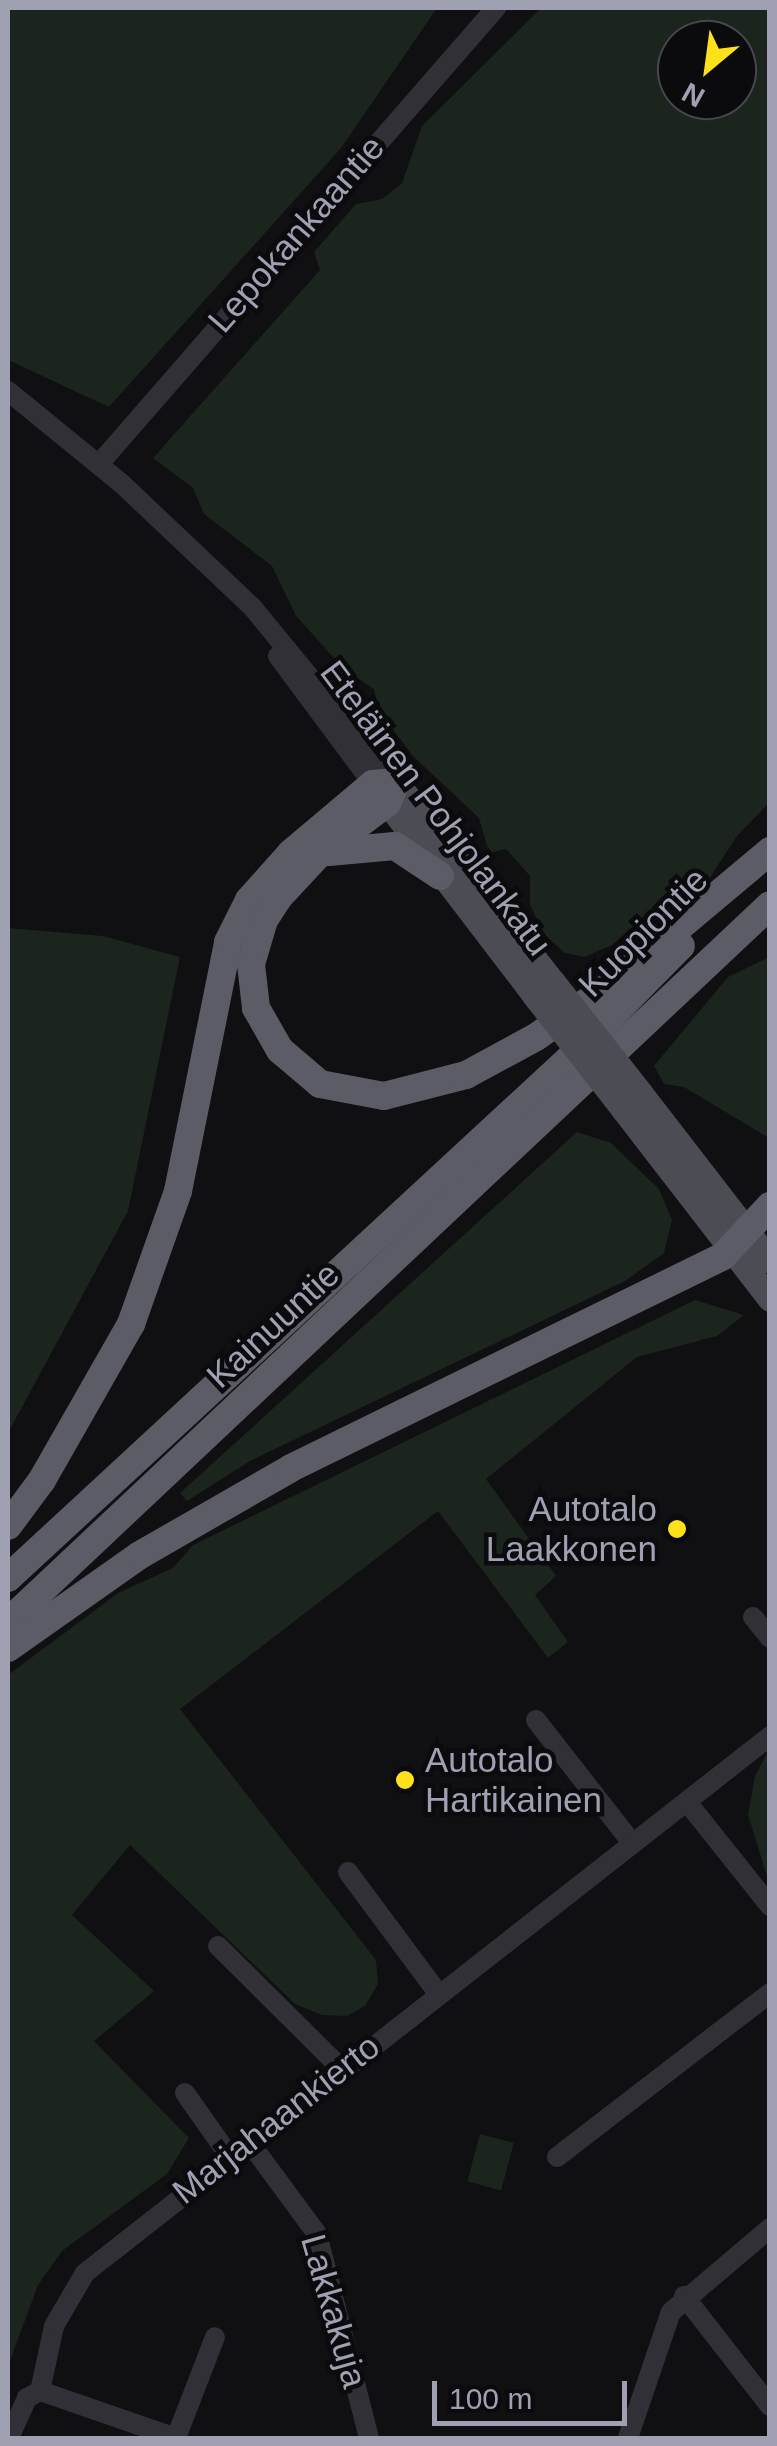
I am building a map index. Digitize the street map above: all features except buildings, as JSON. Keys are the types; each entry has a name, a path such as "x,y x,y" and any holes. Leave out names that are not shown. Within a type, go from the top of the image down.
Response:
{"highway":[{"path":"386,790 318,855 264,920 251,964 256,1008 280,1050 310,1076 352,1094 384,1096 466,1074 536,1037 603,990 770,854"},
{"path":"8,1526 98,1388 154,1269 182,1176 218,977 236,923 291,853 386,790"},
{"path":"318,855 346,846 394,846 440,876"},
{"name":"Kuopiontie","path":"569,1058 770,854"},
{"name":"Kuopiontie","path":"589,1081 770,905"},
{"name":"Kainuuntie","path":"8,1578 569,1058"},
{"name":"Kainuuntie","path":"8,1622 589,1081"},
{"path":"8,1648 140,1555 239,1496 739,1241 770,1206"}],"main road":[{"name":"Eteläinen Pohjolankatu","path":"386,790 440,876 544,989"},
{"name":"Eteläinen Pohjolankatu","path":"386,790 739,1241 770,1300"},
{"name":"Eteläinen Pohjolankatu","path":"739,1241 770,1261"}],"street":[{"name":"Lepokankaantie","path":"99,464 496,8"},
{"name":"Eteläinen Pohjolankatu","path":"8,391 99,464 253,608 386,790"},
{"path":"753,1617 770,1638"},
{"path":"536,1720 632,1843"},
{"name":"Marjahaankierto","path":"40,2391 54,2326 84,2274 770,1736"},
{"path":"687,1802 770,1906"},
{"path":"348,1872 438,1993"},
{"path":"218,1946 342,2069"},
{"path":"558,2157 770,1993"},
{"path":"184,2093 230,2157"},
{"name":"Lakkakuja","path":"250,2142 318,2234 369,2438"},
{"path":"628,2438 670,2312 684,2296 770,2228"},
{"path":"684,2296 770,2406"},
{"path":"9,2438 27,2398 40,2391 176,2438 216,2337"}],"shaded area":[{"path":"8,8 437,8 341,148 109,407 8,360"},
{"path":"541,8 770,8 769,803 737,836 705,885 667,896 612,945 584,957 565,953 545,935 530,905 530,876 506,849 489,853 479,818 413,756 378,710 374,689 344,669 296,616 272,566 204,514 193,488 153,458 320,270 314,252 356,204 382,199 402,183 422,126"},
{"path":"8,928 103,936 180,957 128,1211 8,1433"},
{"path":"769,957 769,1138 684,1087 664,1084 654,1066 728,977"},
{"path":"577,1132 611,1143 659,1189 672,1220 664,1253 625,1281 250,1461 187,1501 180,1493"},
{"path":"695,1300 744,1315 717,1336 637,1357 486,1479 556,1576 535,1595 568,1642 548,1658 438,1511 180,1709 376,1960 378,1984 365,2006 347,2016 322,2015 295,2004 130,1845 72,1915 154,1991 94,2041 189,2138 167,2174 62,2251 38,2285 8,2366 8,1675 118,1593 173,1568 193,1545"},
{"path":"769,1749 769,1883 748,1815 755,1776"},
{"path":"480,2134 514,2143 501,2190 467,2181"}],"place":[{"name":"Autotalo Laakkonen","path":"677,1529"},
{"name":"Autotalo Hartikainen","path":"405,1780"}]}
